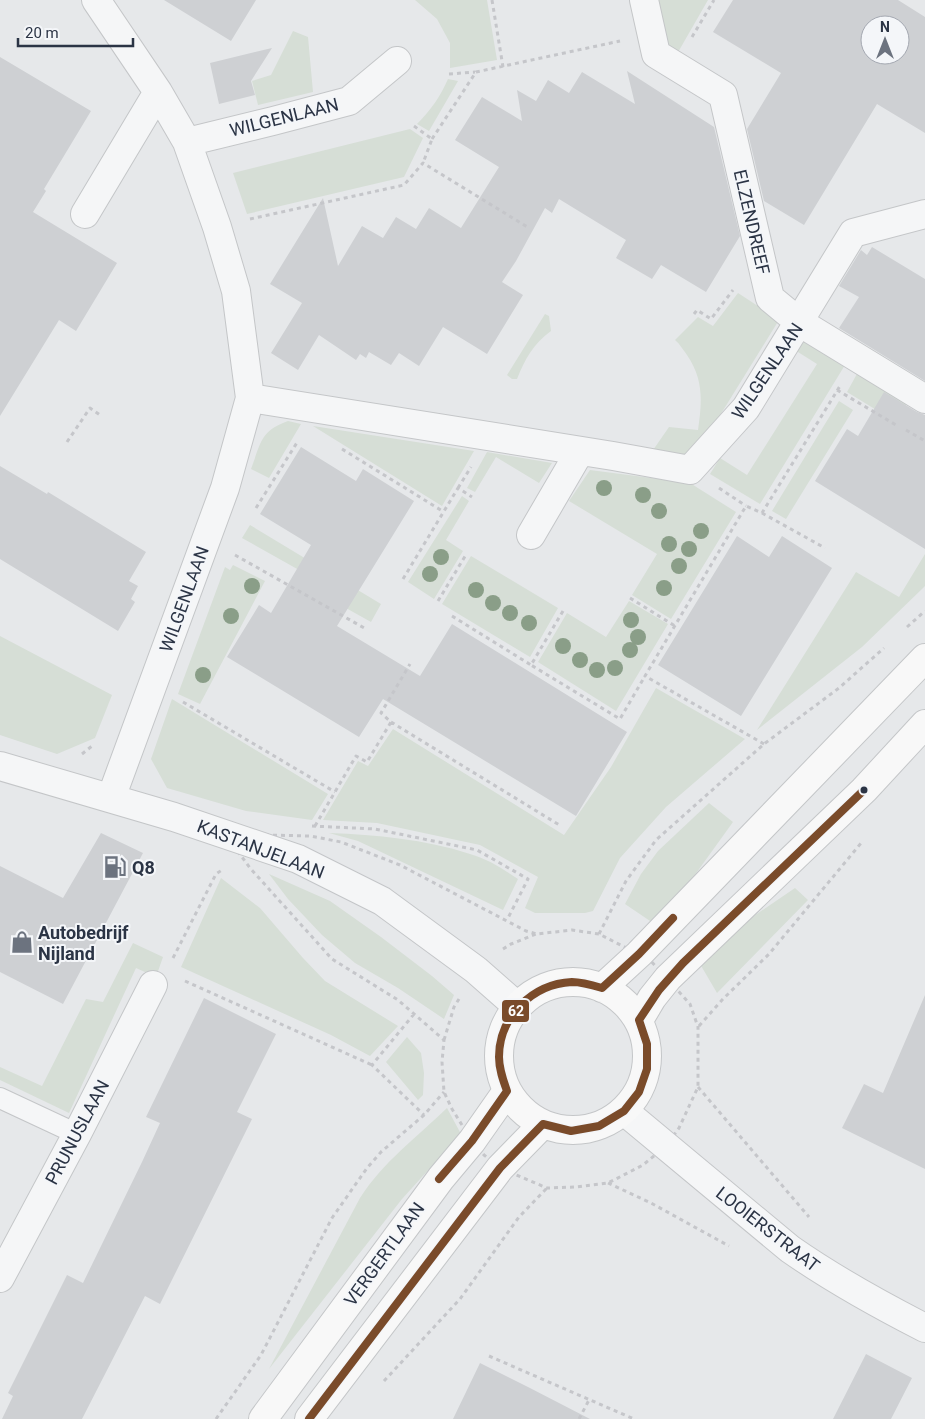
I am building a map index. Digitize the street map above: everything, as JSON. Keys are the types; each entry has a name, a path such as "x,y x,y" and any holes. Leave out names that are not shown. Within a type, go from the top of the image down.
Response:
{"street":[{"name":"WILGENLAAN","path":"96,0 158,92 187,142 217,227 236,291 250,398 225,488 110,798"},
{"name":"ELZENDREEF","path":"644,0 656,54 723,95 770,298 799,322 925,399"},
{"name":"WILGENLAAN","path":"187,142 349,101 397,61"},
{"path":"85,214 158,92"},
{"name":"WILGENLAAN","path":"250,398 690,470 746,408 853,233 925,214"},
{"path":"531,535 580,451"},
{"path":"602,988 639,954 708,884 925,658"},
{"path":"639,1020 652,998 668,978 864,790 925,724"},
{"name":"KASTANJELAAN","path":"0,766 110,798 298,859 382,901 476,970 518,1007"},
{"name":"PRUNUSLAAN","path":"0,1278 159,979"},
{"path":"572,982 587,983 602,988 623,1001 639,1020 647,1044 647,1068 639,1092 624,1111 599,1126 571,1131 543,1124 522,1111 508,1091 501,1074 499,1056 501,1038 508,1022 518,1007 536,993 557,984 572,982"},
{"name":"VERGERTLAAN","path":"263,1419 440,1178 472,1141 508,1091"},
{"name":"LOOIERSTRAAT","path":"624,1111 790,1249 817,1269 862,1296 925,1328"},
{"path":"309,1419 500,1168 543,1124"}],"lane":[{"path":"0,1098 77,1134"}],"path":[{"path":"492,0 503,67"},
{"path":"675,65 714,0"},
{"path":"449,74 503,67 651,34"},
{"path":"217,227 404,185 423,163 432,139 476,72"},
{"path":"414,126 432,139"},
{"path":"423,163 529,228"},
{"path":"694,314 697,310 712,318 734,289 765,276"},
{"path":"762,513 857,358"},
{"path":"838,390 925,441"},
{"path":"67,442 90,408 100,415"},
{"path":"253,514 301,435"},
{"path":"338,447 444,512"},
{"path":"403,579 458,488 472,497"},
{"path":"452,616 620,719 746,506 825,548"},
{"path":"438,601 467,553"},
{"path":"234,554 366,629"},
{"path":"630,598 675,626"},
{"path":"531,665 563,611"},
{"path":"904,630 925,611"},
{"path":"599,934 626,881 656,840 764,744 839,688 889,643"},
{"path":"410,664 381,713 391,722 561,826"},
{"path":"645,676 764,744"},
{"path":"152,684 335,792"},
{"path":"391,722 367,762 356,756 315,826 375,830 477,850 528,879 508,920"},
{"path":"216,1419 262,1355 332,1218 367,1168 382,1152 424,1115 444,1092 442,1062 444,1040 398,1000 332,959 244,860 225,834"},
{"path":"698,1027 723,999 769,954 865,839"},
{"path":"237,863 244,860"},
{"path":"230,867 216,874 159,979 372,1065 424,1115"},
{"path":"372,1065 414,1014"},
{"path":"698,1086 811,1220"},
{"path":"381,1384 460,1299 519,1217 547,1188"},
{"path":"489,1356 634,1419"},
{"path":"579,1419 590,1400"}],"shaded area":[{"path":"415,0 487,0 497,60 450,68 450,43 437,19"},
{"path":"651,0 708,0 677,54 660,43"},
{"path":"293,31 308,37 313,92 258,105 252,81 271,75"},
{"path":"448,79 458,81 429,131 417,124 435,103"},
{"path":"410,129 423,138 404,177 247,214 233,173"},
{"path":"738,293 779,320 701,446 687,456 651,453 669,427 698,430 701,401 699,382 693,364 675,340 698,317 713,326"},
{"path":"545,314 549,316 551,331 530,352 517,379 512,379 507,375"},
{"path":"799,337 845,365 760,504 710,474 720,458 747,475 817,364 790,347"},
{"path":"858,372 909,401 900,415 878,411 847,392"},
{"path":"839,401 853,410 786,519 772,511"},
{"path":"288,421 301,424 269,478 251,469 263,439 272,429"},
{"path":"313,426 474,451 442,506"},
{"path":"487,452 552,463 539,483 496,457 475,492 467,488"},
{"path":"590,470 690,483 736,512 671,619 632,595 657,554 569,501"},
{"path":"462,496 469,501 446,540 463,551 434,599 408,582"},
{"path":"250,525 381,604 371,622 294,579 299,570 242,538"},
{"path":"925,554 925,586 862,647 757,730 856,572 899,597"},
{"path":"471,556 558,608 530,657 442,604"},
{"path":"233,565 265,581 200,704 178,694 225,567 230,570"},
{"path":"629,601 668,624 616,711 538,662 567,613 606,637"},
{"path":"0,636 112,695 95,738 57,754 0,735"},
{"path":"656,688 745,739 666,807 620,858 593,911 585,913 535,913 525,908 538,877 480,845 377,823 323,820 358,761 368,766 393,729 564,835 611,767"},
{"path":"172,699 328,794 312,820 246,811 167,788 151,759"},
{"path":"709,803 733,822 679,897 653,923 625,904 641,874 658,851"},
{"path":"329,833 400,839 453,849 477,856 518,879 503,910 358,841"},
{"path":"269,874 330,901 432,976 454,995 444,1019 398,988 355,963 322,935 288,899"},
{"path":"221,878 260,908 325,981 398,1026 370,1056 331,1035 181,967"},
{"path":"795,888 808,900 717,993 700,964 742,924"},
{"path":"133,943 163,957 156,977 136,968 69,1113 0,1080 0,1067 42,1086 86,999 103,1002"},
{"path":"407,1037 421,1053 424,1073 423,1095 418,1100 386,1062"},
{"path":"447,1108 461,1134 402,1199 269,1369 360,1198 389,1162"}],"building":[{"path":"164,0 256,0 231,41"},
{"path":"733,0 898,0 925,17 925,133 877,104 804,225 764,201 747,129 781,73 713,32"},
{"path":"272,48 251,81 255,95 219,104 210,63"},
{"path":"0,57 91,111 44,189 46,191 33,212 117,263 76,331 59,320 0,416"},
{"path":"627,71 714,127 740,236 706,292 661,265 652,279 616,258 626,240 559,199 552,213 545,208 516,261 502,282 523,295 487,354 443,327 419,366 399,353 391,365 369,352 366,358 360,354 356,360 319,335 298,370 271,353 302,303 270,284 323,198 338,266 362,226 383,238 396,217 416,229 429,208 461,228 499,167 455,140 482,97 522,121 517,90 536,101 548,80 569,93 582,72 635,104"},
{"path":"872,247 925,279 925,381 839,328 859,297 839,286 861,250 867,255"},
{"path":"884,392 925,415 925,549 815,481 847,429 858,436"},
{"path":"301,447 356,481 363,469 414,501 337,626 420,676 452,624 627,732 576,816 383,699 359,737 227,657 259,605 271,613 311,545 260,514"},
{"path":"0,466 47,494 48,492 146,552 129,581 138,586 131,599 135,602 118,631 0,559"},
{"path":"737,536 769,557 782,536 832,568 741,716 658,665"},
{"path":"101,833 143,853 63,1004 0,972 0,866 63,898"},
{"path":"925,995 925,1169 842,1128 864,1084 883,1093"},
{"path":"204,998 276,1034 237,1112 252,1119 160,1304 145,1296 82,1419 2,1419 13,1396 8,1393 67,1275 83,1283 142,1162 160,1123 146,1117"},
{"path":"866,1354 912,1378 891,1419 833,1419"},
{"path":"480,1363 528,1387 590,1419 453,1419"}],"transit line":[{"name":"62","path":"309,1419 500,1168 543,1124 571,1131 599,1126 624,1111 639,1092 647,1069 647,1044 639,1020 659,990 683,963 864,790"},
{"name":"62","path":"439,1179 472,1141 507,1091 500,1066 500,1042 512,1016 520,1005 531,996 557,984 576,982 602,988 639,954 673,918"}],"place":[{"name":"Q8","path":"115,867"},
{"name":"Autobedrijf Nijland","path":"22,942"}]}
